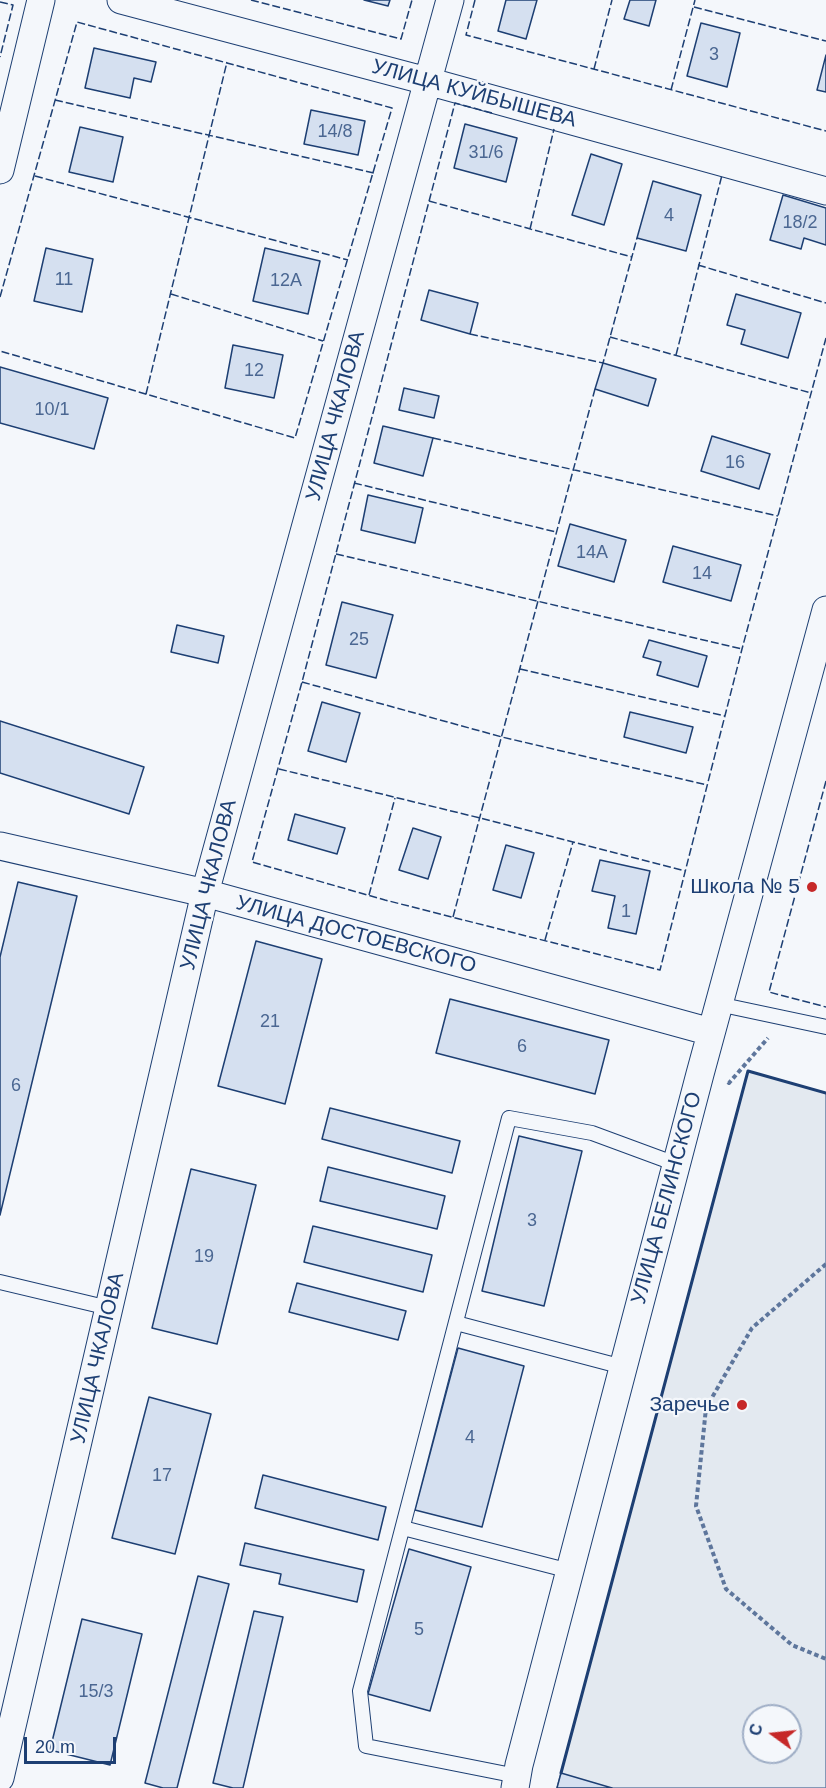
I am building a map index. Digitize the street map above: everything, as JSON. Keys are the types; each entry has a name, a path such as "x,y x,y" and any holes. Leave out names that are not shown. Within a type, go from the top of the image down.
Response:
{"street":[{"path":"0,170 41,0"},
{"name":"УЛИЦА КУЙБЫШЕВА","path":"121,0 427,81 826,191"},
{"name":"УЛИЦА ЧКАЛОВА","path":"0,1778 205,893 450,0"},
{"name":"УЛИЦА БЕЛИНСКОГО","path":"516,1782 718,1004 826,610"},
{"name":"УЛИЦА ДОСТОЕВСКОГО","path":"0,846 205,893 711,1032"}],"lane":[{"path":"718,1004 826,1027"},
{"path":"516,1782 366,1746 360,1691 509,1118 592,1133 676,1164"},
{"path":"0,1282 109,1308"},
{"path":"456,1323 623,1367"},
{"path":"403,1528 570,1571"}],"path":[{"path":"729,1083 785,1018"},
{"path":"826,1264 752,1328 706,1408 696,1506 726,1589 792,1645 826,1659"}],"shaded area":[{"name":"Заречье","path":"748,1071 826,1093 826,1788 557,1788"}],"building":[{"path":"364,0 390,0 388,6"},
{"path":"506,0 537,0 526,39 498,31"},
{"path":"630,0 656,0 649,26 624,19"},
{"path":"701,23 740,33 727,87 687,76"},
{"path":"94,48 156,62 151,82 134,78 130,98 85,88"},
{"path":"826,55 826,92 817,90"},
{"path":"311,110 365,121 358,155 304,144"},
{"path":"465,124 517,138 506,182 454,168"},
{"path":"80,127 123,137 113,182 69,172"},
{"path":"591,154 622,164 604,225 572,215"},
{"path":"653,181 701,195 686,251 637,238"},
{"path":"783,195 826,208 826,245 804,238 801,249 770,240"},
{"path":"46,248 93,259 82,312 34,301"},
{"path":"265,248 320,261 308,314 253,301"},
{"path":"429,290 478,303 470,334 421,320"},
{"path":"736,294 801,313 788,358 741,344 745,330 727,325"},
{"path":"233,345 283,355 274,398 225,388"},
{"path":"603,363 656,379 648,406 595,389"},
{"path":"0,367 108,398 94,449 0,423"},
{"path":"404,388 439,396 434,418 399,410"},
{"path":"383,426 433,438 423,476 374,463"},
{"path":"712,436 770,454 759,489 701,471"},
{"path":"368,495 423,508 415,543 361,530"},
{"path":"570,524 626,540 614,582 558,566"},
{"path":"673,546 741,565 731,601 663,582"},
{"path":"342,602 393,615 376,678 326,665"},
{"path":"177,625 224,636 218,663 171,652"},
{"path":"649,640 707,656 698,687 657,675 661,662 643,657"},
{"path":"322,702 360,713 346,762 308,751"},
{"path":"630,712 693,727 686,753 624,737"},
{"path":"0,721 144,767 129,814 0,773"},
{"path":"295,814 345,828 337,854 288,840"},
{"path":"413,828 441,837 428,879 399,870"},
{"path":"506,845 534,853 521,898 493,890"},
{"path":"600,860 650,871 636,934 608,928 615,896 592,891"},
{"path":"18,882 77,896 0,1215 0,957"},
{"path":"256,941 322,959 285,1104 218,1086"},
{"path":"450,999 609,1040 595,1094 436,1053"},
{"path":"330,1108 460,1141 452,1173 322,1139"},
{"path":"519,1136 582,1151 544,1306 482,1291"},
{"path":"328,1167 445,1196 437,1229 320,1201"},
{"path":"191,1169 256,1185 217,1344 152,1328"},
{"path":"313,1226 432,1255 423,1292 304,1262"},
{"path":"297,1283 406,1311 398,1340 289,1312"},
{"path":"458,1348 524,1366 482,1527 415,1510"},
{"path":"149,1397 211,1414 175,1554 112,1538"},
{"path":"263,1475 386,1507 378,1540 255,1508"},
{"path":"245,1543 364,1570 357,1602 279,1584 281,1574 240,1565"},
{"path":"409,1549 471,1567 430,1711 368,1694"},
{"path":"198,1576 229,1584 177,1788 163,1788 145,1783"},
{"path":"254,1611 283,1617 243,1788 233,1788 213,1783"},
{"path":"82,1619 142,1634 110,1765 50,1750"},
{"path":"561,1773 612,1788 557,1788"}],"fence":[{"path":"251,0 401,39 412,0"},
{"path":"475,0 466,35 826,131"},
{"path":"594,69 612,0"},
{"path":"671,90 695,0"},
{"path":"0,2 13,5 0,57"},
{"path":"694,7 826,41"},
{"path":"0,297 77,22 392,108 295,438 0,351"},
{"path":"146,394 227,62"},
{"path":"55,100 374,173"},
{"path":"492,113 455,103 252,862 385,900 660,970 742,649 826,338"},
{"path":"530,229 554,129"},
{"path":"676,355 722,175"},
{"path":"35,176 348,260"},
{"path":"429,201 632,257"},
{"path":"470,334 603,363 637,238"},
{"path":"698,265 826,303"},
{"path":"171,294 323,341"},
{"path":"610,337 811,393"},
{"path":"453,917 595,389"},
{"path":"433,438 778,516"},
{"path":"354,483 556,532"},
{"path":"336,554 742,649"},
{"path":"520,669 725,716"},
{"path":"302,682 502,737 707,785"},
{"path":"279,769 685,871"},
{"path":"826,781 769,992 826,1007"},
{"path":"369,895 395,798"},
{"path":"545,940 573,842"}],"wall":[{"path":"561,1773 748,1071 826,1093"}],"place":[{"name":"Школа № 5","path":"812,887"},
{"name":"Заречье","path":"742,1405"}]}
